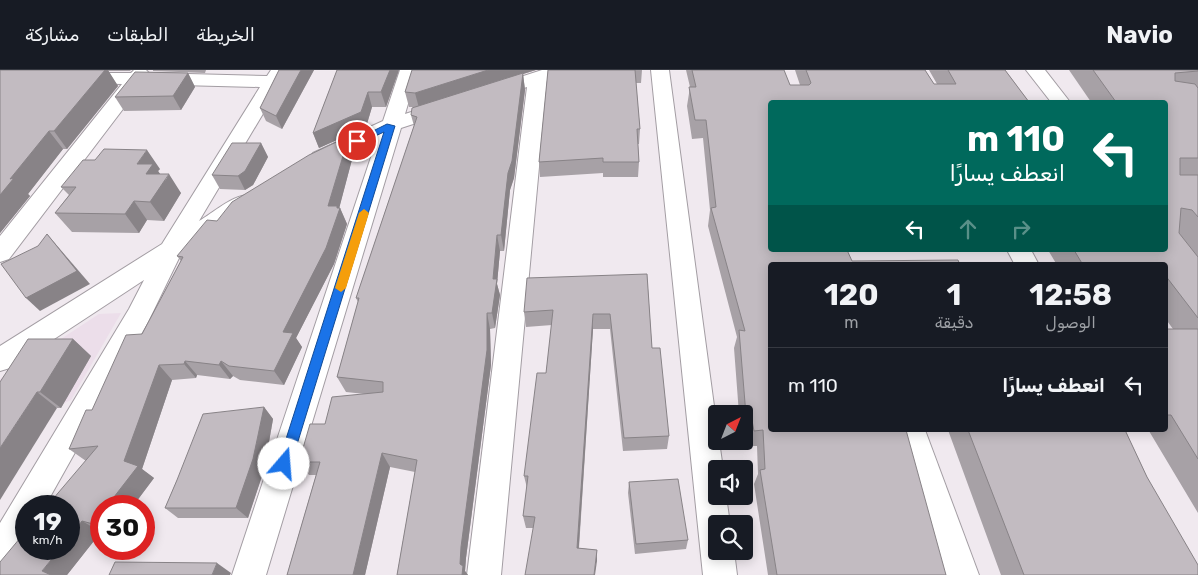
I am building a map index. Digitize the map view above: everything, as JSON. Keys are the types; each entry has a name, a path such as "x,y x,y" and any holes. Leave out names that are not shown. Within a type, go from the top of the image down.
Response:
{"street":[{"path":"249,575 409,70"},
{"path":"660,70 713,515"},
{"path":"1035,70 1058,100"},
{"path":"298,169 390,126 549,73 484,575"},
{"path":"59,76 140,74 277,76"},
{"path":"0,253 140,74"},
{"path":"34,495 139,315 172,248 217,170 277,76"},
{"path":"0,360 265,190"},
{"path":"911,432 962,575"},
{"path":"0,555 15,528"},
{"path":"718,560 720,575"}],"shaded area":[{"path":"121,313 71,400 50,410 0,491 0,379 99,314"}],"building":[{"path":"0,70 105,70 54,131 49,131 10,179 14,178 0,195"},
{"path":"279,70 301,70 276,116 260,108"},
{"path":"337,70 390,70 381,92 368,92 361,112 313,133"},
{"path":"412,70 488,70 415,93 405,92"},
{"path":"548,70 635,70 640,129 637,129 639,162 603,162 603,158 539,162"},
{"path":"692,70 784,70 790,85 809,85 811,83 806,70 925,70 934,84 956,84 948,70 1005,70 1028,100 768,100 768,252 848,252 852,261 958,260 959,262 768,262 768,432 907,432 946,575 777,575 760,470 765,469 763,430 754,431 753,405 745,405 739,330 745,331 711,208 716,207 706,120 695,120 689,87 696,87"},
{"path":"1093,70 1198,70 1175,73 1175,81 1195,84 1198,88 1198,158 1180,158 1180,175 1198,175 1198,217 1192,210 1181,208 1179,233 1198,257 1198,318 1168,279 1168,262 1081,262 1075,252 1168,252 1168,100 1115,100"},
{"path":"135,72 188,73 173,96 115,97"},
{"path":"523,73 501,235 497,235 493,279 497,279 492,313 487,313 487,350 461,547 460,564 463,566 462,575 397,575 417,460 382,453 353,575 287,575 320,462 299,462 310,424 325,424 332,397 383,392 383,382 337,377 359,298 356,298 417,117 411,115 412,108"},
{"path":"349,136 328,206 340,208 326,248 283,332 293,333 274,371 229,366 221,361 219,365 185,361 184,364 159,365 124,461 138,466 116,495 90,495 90,523 82,521 80,524 80,495 56,495 98,446 69,449 86,410 92,410 126,335 142,334 183,257 177,256 207,220 217,221 232,202 309,155"},
{"path":"232,143 261,143 245,171 238,176 212,175"},
{"path":"104,149 147,150 137,164 153,164 146,174 169,174 150,202 134,201 125,214 55,213 76,187 61,187 83,160 95,160"},
{"path":"47,234 77,271 26,298 1,264 38,246"},
{"path":"647,274 652,348 660,348 669,436 624,438 610,314 593,314 577,548 597,550 594,575 525,575 535,517 523,516 528,476 524,476 537,373 546,373 553,310 524,312 527,278"},
{"path":"1168,329 1198,329 1198,459 1171,415 1168,415"},
{"path":"28,339 73,339 40,392 37,392 0,448 0,382"},
{"path":"264,407 253,459 236,508 165,508 203,414"},
{"path":"969,432 1126,432 1147,477 1198,565 1198,575 1024,575"},
{"path":"678,479 688,540 636,544 629,482"},
{"path":"15,544 15,560 51,560 42,571 51,575 0,575 0,562"},
{"path":"115,562 217,563 212,575 109,575"}],"slow traffic":[{"path":"341,288 364,213"}],"route":[{"path":"284,464 332,317 390,126 357,141"}]}
